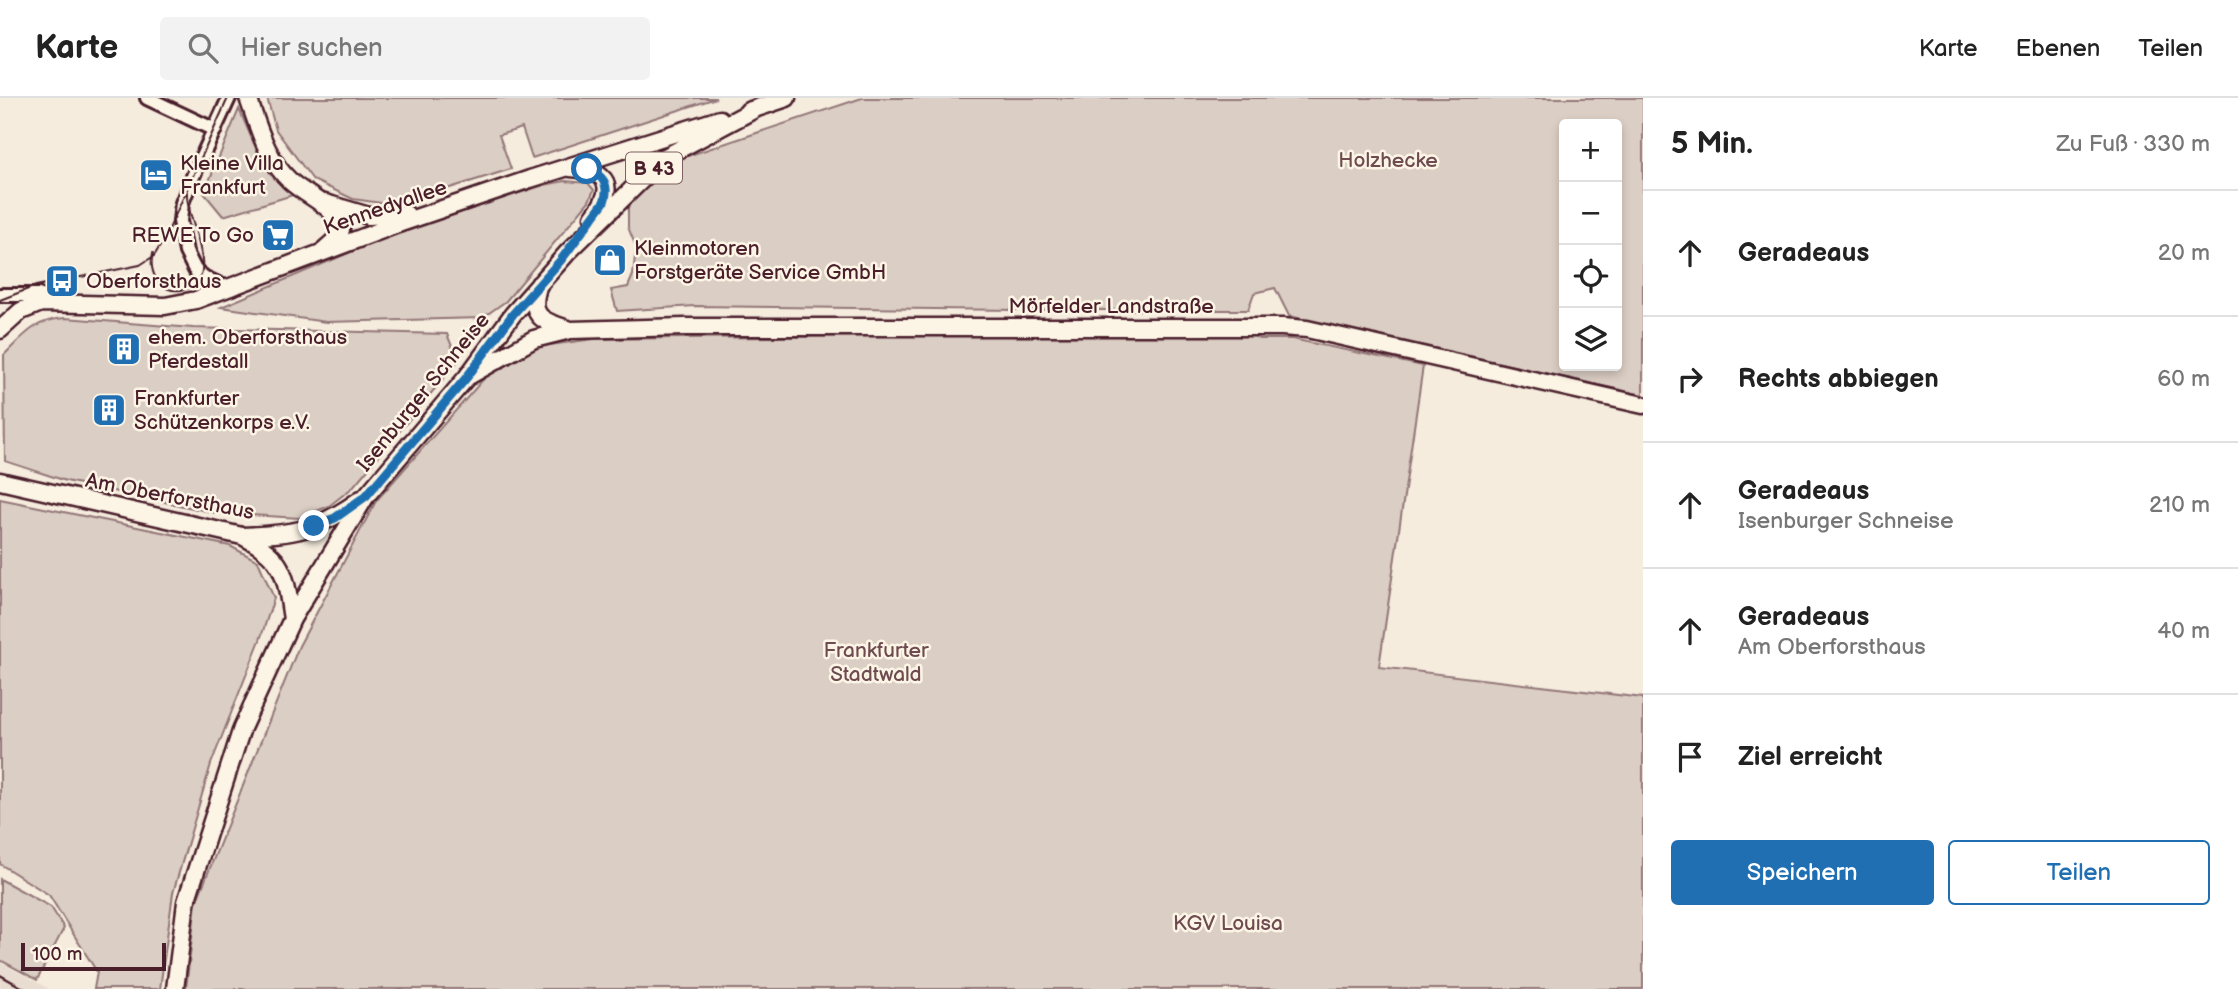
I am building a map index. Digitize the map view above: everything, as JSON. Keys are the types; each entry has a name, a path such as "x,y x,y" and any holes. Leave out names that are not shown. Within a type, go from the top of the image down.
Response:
{"main road":[{"path":"248,98 272,158 292,183 326,208 341,226 338,236 323,251"},
{"name":"Kennedyallee","path":"0,330 26,308 37,304 55,302 169,306 195,300 323,251 565,168 787,98"},
{"name":"Isenburger Schneise","path":"175,989 186,902 242,727 292,619 366,496 467,377 513,314 561,260 665,157 757,108"},
{"path":"561,260 604,202 607,194 605,182 597,173 587,169 565,168"},
{"path":"316,200 369,216 407,214 433,207 442,210"},
{"name":"Mörfelder Landstraße","path":"540,284 536,301 539,317 570,330"},
{"name":"Mörfelder Landstraße","path":"467,377 538,337 570,330 685,327 1294,327 1643,405"},
{"name":"Am Oberforsthaus","path":"0,481 242,536 275,535 305,530 335,518 366,496"},
{"path":"242,536 264,547 276,560 285,576 292,619"}],"street":[{"path":"147,98 215,130"},
{"path":"227,288 195,270 188,258 180,221 184,197 229,98"},
{"path":"0,295 38,295 55,302"}],"shaded area":[{"path":"0,962 49,989 0,989"}],"green space":[{"path":"267,98 716,98 532,158 522,128 499,135 511,169 395,205 353,199 313,180 276,130"},
{"name":"Holzhecke","path":"862,98 1643,98 1643,395 1289,316 1275,288 1254,293 1248,310 695,306 617,311 611,290 628,287 633,275 636,247 628,227 628,203 669,162"},
{"path":"239,109 258,153 293,195 223,216 204,193"},
{"path":"565,181 588,183 594,190 589,201 506,301 482,318 326,322 221,307 389,236 544,185"},
{"path":"65,318 193,328 447,334 458,361 352,488 329,506 300,518 216,513 66,481 5,461 4,355 38,325"},
{"name":"Frankfurter Stadtwald","path":"1252,334 1259,339 1292,339 1423,366 1379,667 1643,698 1643,989 186,989 196,903 299,646 376,501 487,375 535,347 594,339"},
{"path":"0,499 230,546 258,561 274,598 211,764 173,893 160,989 94,989 97,972 49,895 0,864"},
{"path":"0,879 51,907 64,928 37,980 0,960"}],"tram line":[{"path":"0,300 36,286 140,265 154,256 165,238 228,98"},
{"path":"153,253 154,274 161,285 167,288 181,290 194,285 201,275 200,248 187,192"}],"railway":[{"path":"0,975 25,989"}],"place":[{"name":"Kleine Villa Frankfurt","path":"156,175"},
{"name":"REWE To Go","path":"278,235"},
{"name":"Kleinmotoren Forstgeräte Service GmbH","path":"610,260"},
{"name":"Oberforsthaus","path":"62,281"},
{"name":"ehem. Oberforsthaus Pferdestall","path":"124,349"},
{"name":"Frankfurter Schützenkorps e.V.","path":"109,410"}],"route":[{"path":"314,526 335,518 366,496 467,377 513,314 561,260 604,202 607,194 605,182 597,173 587,169"}],"park label":[{"name":"KGV Louisa","path":"1228,923"}]}
